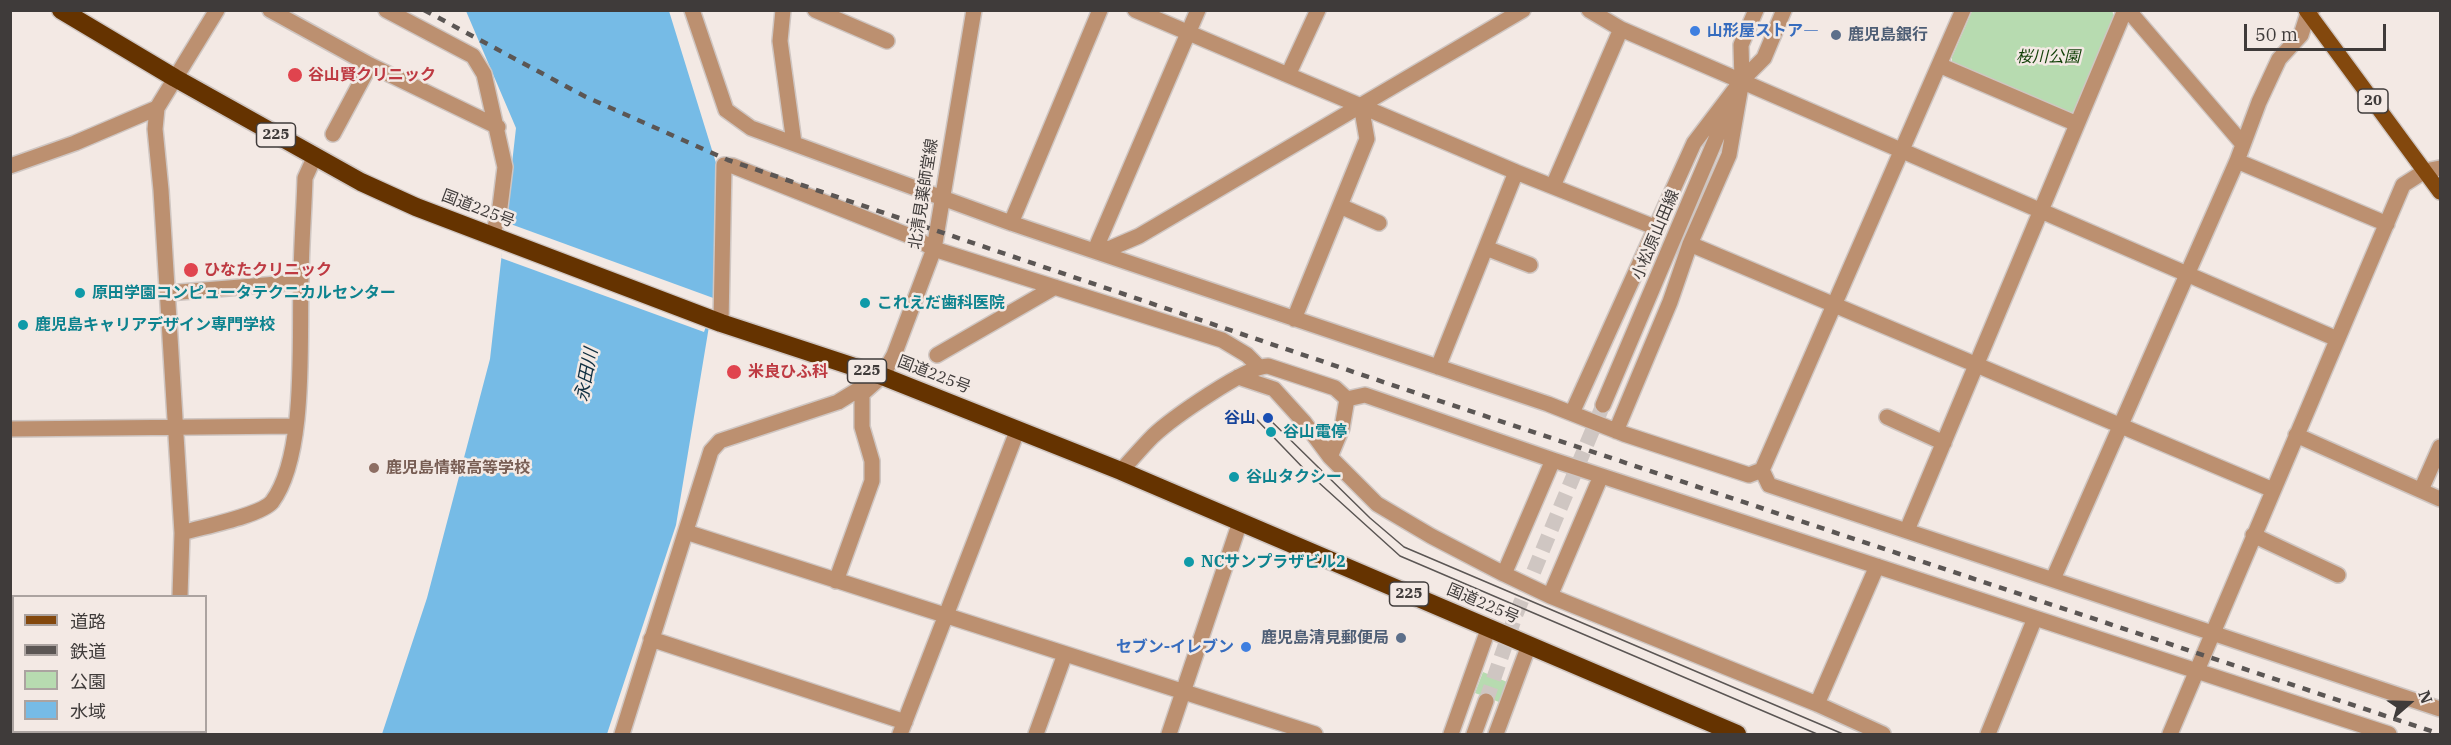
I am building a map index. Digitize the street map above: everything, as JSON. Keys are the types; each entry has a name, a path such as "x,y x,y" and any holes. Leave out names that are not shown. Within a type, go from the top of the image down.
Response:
{"highway":[{"name":"国道225号","path":"61,10 175,78 361,182 416,207 718,321 882,376 1018,429 1489,627 1737,735"}],"main road":[{"name":"20","path":"2308,11 2433,170 2440,192"}],"street":[{"path":"180,595 182,533 177,428 155,129 157,108 217,10"},
{"path":"270,10 370,65 498,127"},
{"path":"386,10 473,56 484,74 498,127 505,166 497,237"},
{"path":"692,10 726,110 751,128 1011,222 1749,475 1762,470 1904,151 1963,10"},
{"path":"783,10 780,41 794,143"},
{"path":"815,10 887,41"},
{"name":"北清見薬師堂線","path":"836,581 872,481 872,461 862,427 862,394 882,376 894,355 934,249 974,10"},
{"path":"1011,222 1100,10"},
{"path":"1134,10 1516,172 1657,228"},
{"path":"1095,250 1198,10"},
{"path":"1288,75 1318,10"},
{"path":"1095,250 1111,248 1138,236 1523,10"},
{"path":"1589,10 1621,29 2337,339"},
{"path":"1616,431 1670,302 1690,244 1729,155 1742,80 1741,45 1756,10"},
{"path":"1572,413 1694,143 1742,80 1764,58 1784,10"},
{"path":"1907,530 2126,10 2242,143"},
{"path":"2053,579 2279,59 2301,35 2308,11"},
{"path":"1553,186 1621,29"},
{"path":"333,134 370,65"},
{"path":"1939,65 2077,124"},
{"name":"小松原山田線","path":"1603,405 1742,80"},
{"path":"1294,319 1367,138 1361,105"},
{"path":"10,166 75,143 157,108"},
{"path":"182,533 257,511 271,503 292,452 300,381 305,178 315,156"},
{"path":"2236,161 2386,224"},
{"path":"718,321 724,165 744,170 915,238 934,249 1222,340 1247,355 1258,366"},
{"path":"2170,735 2403,185 2433,170"},
{"path":"1438,367 1516,172"},
{"path":"1340,206 1379,223"},
{"path":"1690,244 2272,490"},
{"path":"1486,248 1530,265"},
{"path":"168,293 301,282"},
{"path":"938,355 1055,287"},
{"path":"1121,471 1155,435 1238,377 1258,366 1268,366 1335,388 1347,399"},
{"path":"622,735 711,451 720,441 838,402 882,376"},
{"path":"1238,377 1274,389 1304,422 1330,457 1377,504 1431,537 1550,596 1817,704 1883,735"},
{"path":"1347,399 1365,395 1601,476 2389,735"},
{"path":"1330,457 1342,428 1347,399"},
{"path":"1887,417 1944,443"},
{"path":"10,429 295,426"},
{"path":"651,639 902,728 1018,429"},
{"path":"2296,435 2440,499"},
{"path":"2421,490 2440,447"},
{"path":"1504,574 1553,460"},
{"path":"1762,470 1769,485 2440,709"},
{"path":"1550,596 1601,476"},
{"path":"1169,735 1240,522"},
{"path":"686,532 1309,733"},
{"path":"2253,535 2338,575"},
{"path":"1817,704 1877,566"},
{"path":"1988,735 2036,618"},
{"path":"1451,735 1489,627"},
{"path":"1496,735 1529,645"},
{"path":"1036,735 1065,654"},
{"path":"1474,735 1486,700"}],"green space":[{"name":"桜川公園","path":"2112,10 2114,17 2076,112 2066,117 1952,63 1952,57 1972,11"},
{"path":"1483,672 1507,682 1499,702 1475,693"}],"water":[{"name":"永田川","path":"466,11 669,11 716,163 721,254 676,525 607,734 382,734 427,598 490,359 516,128"}],"pier":[{"path":"505,222 716,299 704,332 501,258"}],"tunnel":[{"path":"1486,701 1516,614 1603,405"}],"tram line":[{"path":"1264,414 1370,518 1404,547 1843,734"},
{"path":"1257,420 1307,472 1400,556 1817,734"}],"railway":[{"path":"424,10 586,97 728,160 1404,389 2440,734"}],"place":[{"name":"山形屋ストア―","path":"1695,31"},
{"name":"鹿児島銀行","path":"1836,35"},
{"name":"谷山賢クリニック","path":"295,75"},
{"name":"ひなたクリニック","path":"191,270"},
{"name":"原田学園コンピュータテクニカルセンター","path":"80,293"},
{"name":"これえだ歯科医院","path":"865,303"},
{"name":"鹿児島キャリアデザイン専門学校","path":"23,325"},
{"name":"米良ひふ科","path":"734,372"},
{"name":"谷山","path":"1268,418"},
{"name":"谷山電停","path":"1271,432"},
{"name":"鹿児島情報高等学校","path":"374,468"},
{"name":"谷山タクシー","path":"1234,477"},
{"name":"NCサンプラザビル2","path":"1189,562"},
{"name":"鹿児島清見郵便局","path":"1401,638"},
{"name":"セブン-イレブン","path":"1246,647"}]}
